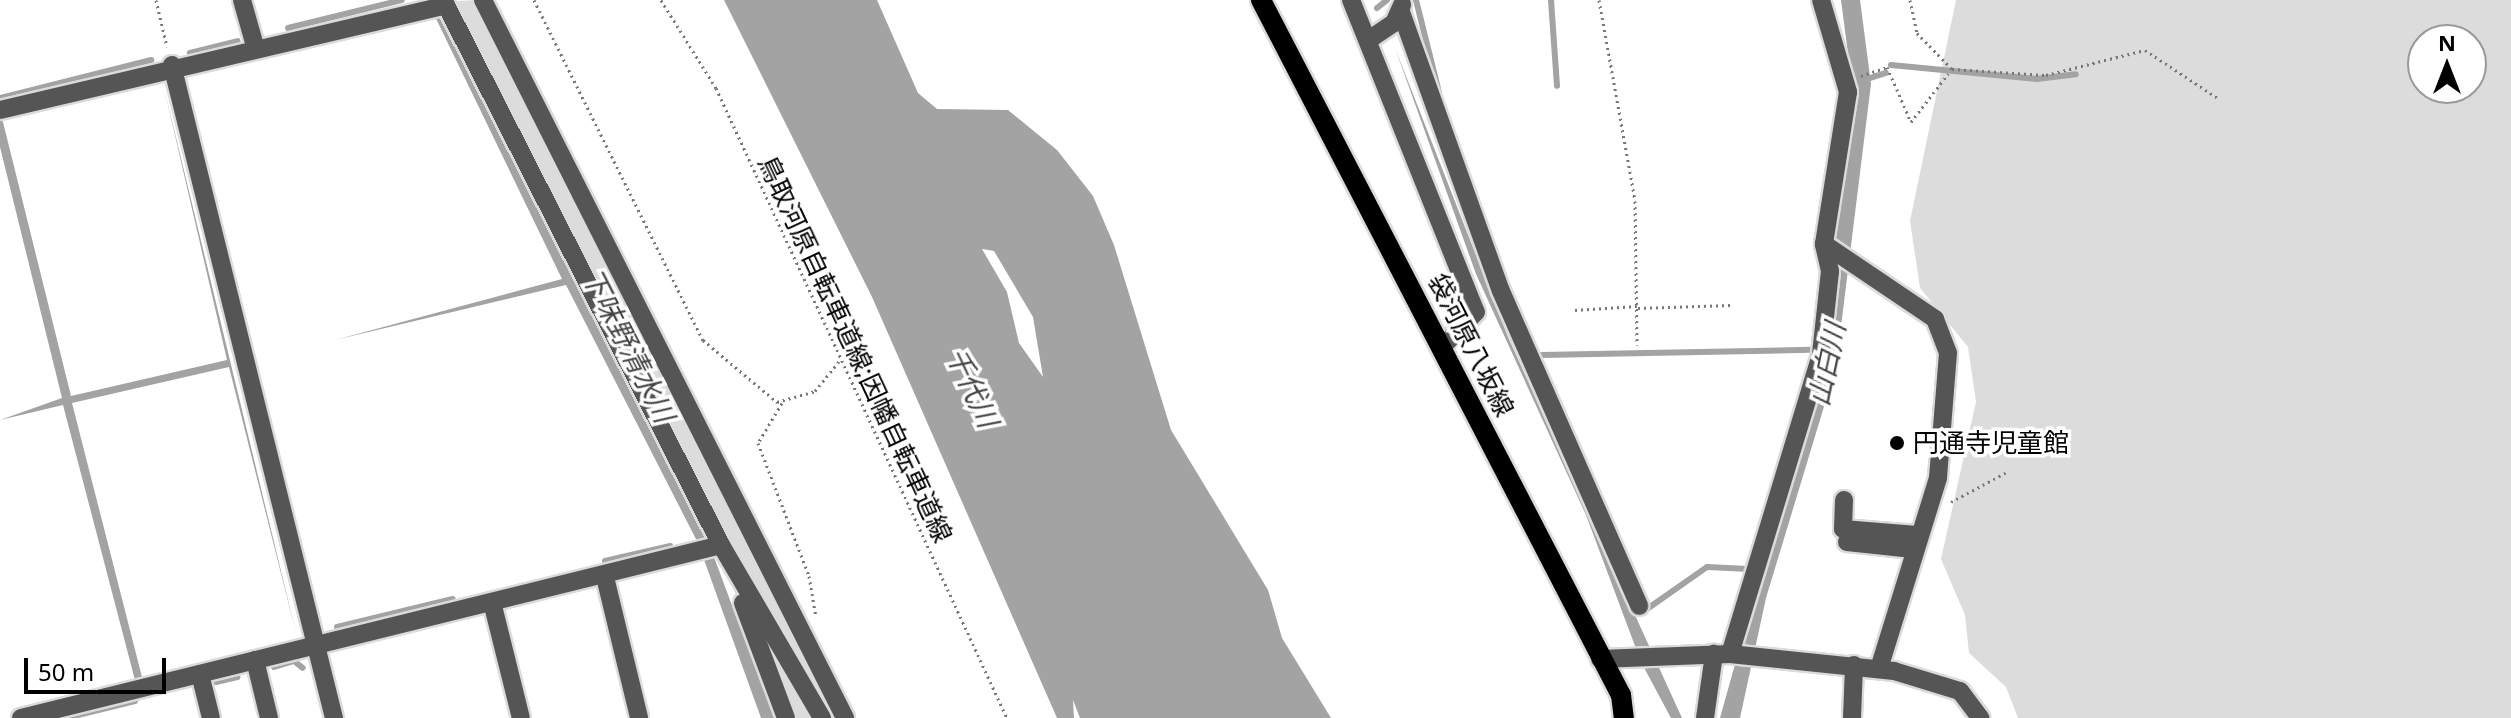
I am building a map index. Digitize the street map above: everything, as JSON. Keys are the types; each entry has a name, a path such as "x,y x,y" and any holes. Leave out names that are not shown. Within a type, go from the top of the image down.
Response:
{"main road":[{"name":"袋河原八坂線","path":"1261,0 1443,346 1600,659 1624,718"}],"street":[{"path":"242,0 255,46"},
{"path":"483,0 845,718"},
{"path":"1351,0 1370,39 1476,312 1443,346"},
{"path":"1705,718 1821,354 1830,271 1824,215 1846,126 1846,81 1821,0"},
{"path":"0,110 172,65 446,5 721,545 822,718"},
{"path":"1370,39 1402,6 1501,291 1639,606"},
{"path":"172,65 334,718"},
{"path":"1828,245 1855,259 1946,332 1938,478 1918,534 1879,669"},
{"path":"1844,500 1843,529 1918,534"},
{"path":"1847,542 1918,534"},
{"path":"21,718 314,646 493,606 721,545"},
{"path":"721,545 786,718"},
{"path":"605,577 639,718"},
{"path":"493,606 521,718"},
{"path":"1600,659 1725,654 1854,665 1960,691 1980,718"},
{"path":"255,660 269,718"},
{"path":"1852,718 1854,665"},
{"path":"200,674 211,718"}],"path":[{"path":"156,0 172,65"},
{"path":"534,0 703,340 762,394 782,403"},
{"name":"鳥取河原自転車道線;因幡自転車道線","path":"661,0 716,88 1007,718"},
{"path":"1599,0 1633,188 1637,345"},
{"path":"1910,0 1917,33 1952,69 2046,75 2145,50 2219,99"},
{"path":"1846,81 1887,67 1904,118 1916,121 1927,94 1948,74"},
{"path":"1575,310 1731,305"},
{"path":"815,656 819,632 809,576 758,443 782,403 815,391 839,360"},
{"path":"1918,534 2007,472"}],"shaded area":[{"path":"478,0 837,718 777,634 456,1"},
{"path":"1956,0 2511,0 2511,718 2018,718 2006,687 1969,653 1965,615 1941,559 1976,402 1968,347 1920,288 1910,221"},
{"path":"757,624 814,718 796,718"}],"water":[{"path":"427,0 435,0 708,541 774,718 761,718 698,543 566,285 335,340 562,279"},
{"name":"千代川","path":"724,0 877,0 918,93 937,109 1008,110 1057,150 1093,196 1114,245 1171,430 1268,590 1282,638 1331,718 1080,718 1073,700 1074,718 1057,718 872,297","holes":["982,249 994,251 1033,317 1043,377 1019,343 1007,292"]},
{"name":"山白川","path":"1841,0 1860,0 1871,84 1836,367 1766,598 1740,718 1720,718 1785,485 1832,257 1853,92"},
{"path":"1395,48 1508,337 1682,718 1671,718 1641,662 1586,515 1476,274"},
{"path":"164,88 297,637 229,367 72,403 143,681 136,684 63,405 0,420 62,398 0,147 0,110 71,396 227,360"}],"waterway":[{"path":"288,28 402,0"},
{"path":"1377,8 1387,0"},
{"path":"1416,0 1439,92"},
{"path":"1551,0 1557,86"},
{"path":"190,53 238,41"},
{"path":"0,98 151,60"},
{"path":"1891,65 2037,79 2076,74"},
{"path":"1864,80 1886,73"},
{"name":"山白川","path":"1541,355 1811,350"},
{"path":"605,561 670,546"},
{"path":"1647,609 1707,567 1749,569"},
{"path":"337,627 453,599"},
{"path":"274,667 294,661 303,668"},
{"path":"216,682 237,677"},
{"path":"66,718 135,701"}],"place":[{"name":"円通寺児童館","path":"1897,443"}],"water label":[{"name":"下味野清水川","path":"629,345"}]}
